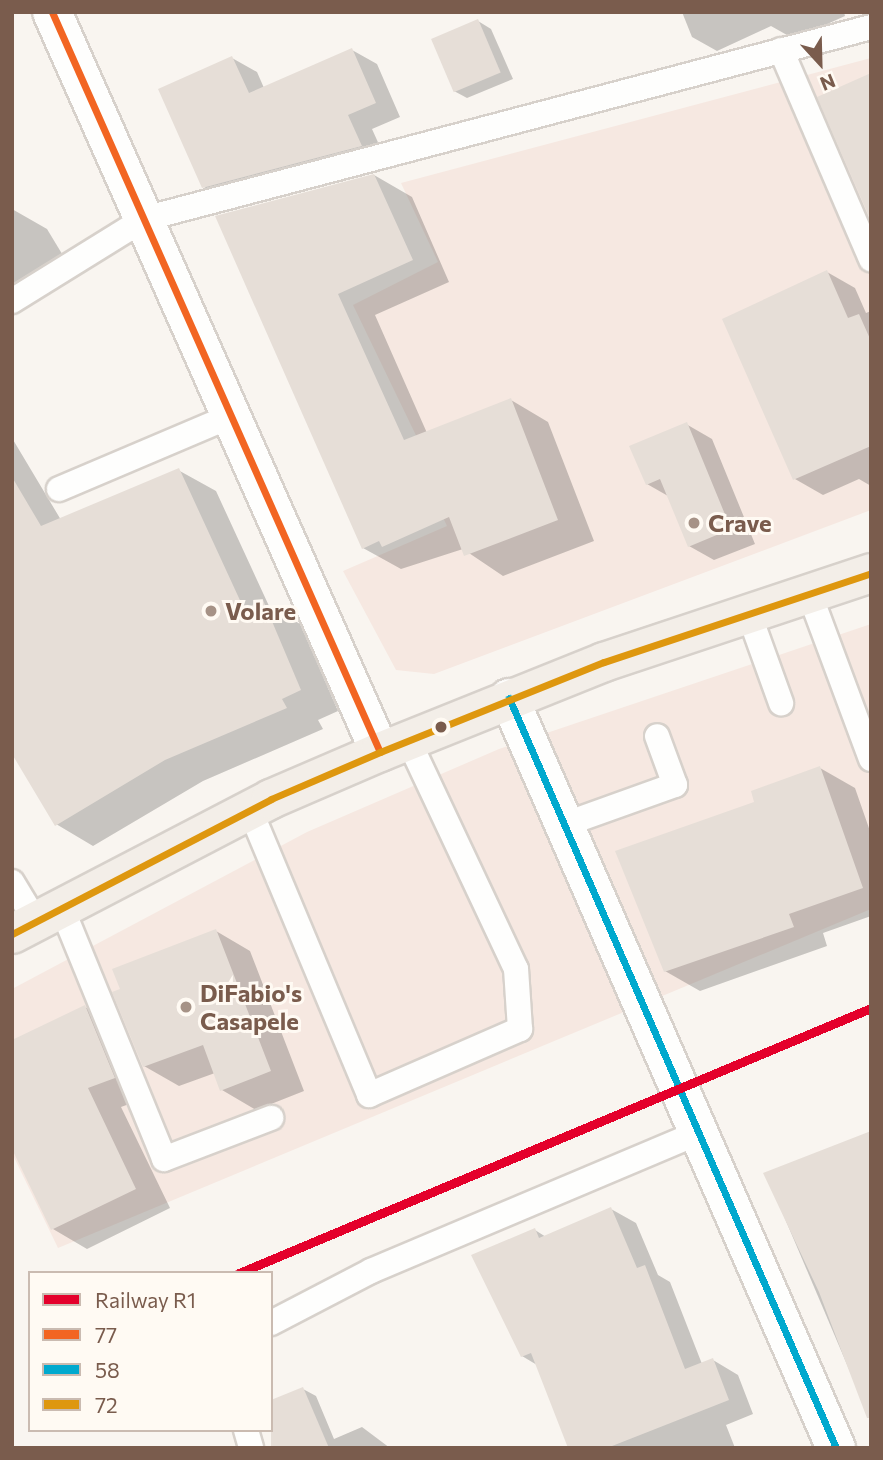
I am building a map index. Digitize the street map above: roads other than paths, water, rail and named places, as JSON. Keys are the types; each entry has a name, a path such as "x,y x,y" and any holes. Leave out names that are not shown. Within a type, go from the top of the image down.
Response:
{"main road":[{"path":"36,920 250,810 509,698 871,573"}],"street":[{"path":"52,12 231,416 394,746"},
{"path":"509,698 696,1134 836,1448"}],"lane":[{"path":"12,301 144,219 871,26"},
{"path":"781,50 868,247"},
{"path":"59,489 231,416"},
{"path":"810,595 871,759"},
{"path":"749,614 781,704"},
{"path":"563,825 675,785 657,736"},
{"path":"250,810 369,1095 520,1029 516,970 394,746"},
{"path":"12,881 36,920 164,1159 271,1118"},
{"path":"273,1321 371,1270 696,1134"}],"rail line":[{"name":"R1","path":"244,1271 871,1008"}],"place":[{"name":"Crave","path":"694,523"},
{"name":"Volare","path":"211,611"},
{"name":"DiFabio's Casapele","path":"186,1007"}]}
